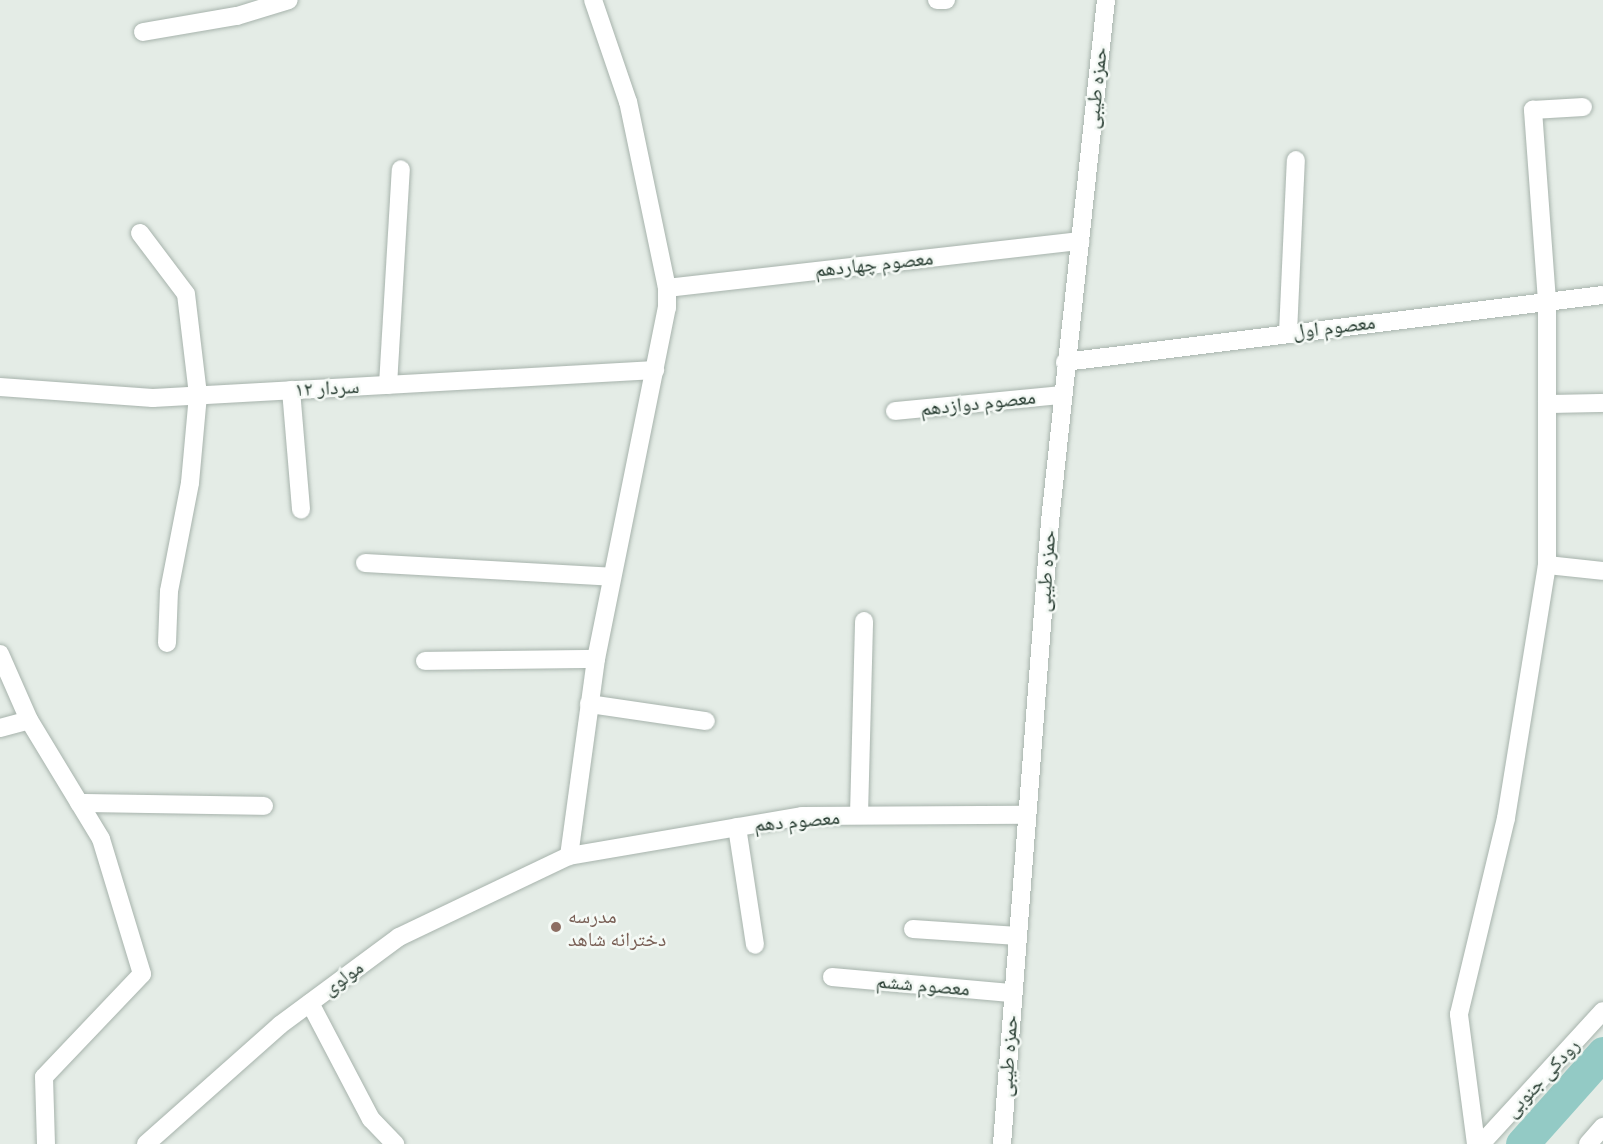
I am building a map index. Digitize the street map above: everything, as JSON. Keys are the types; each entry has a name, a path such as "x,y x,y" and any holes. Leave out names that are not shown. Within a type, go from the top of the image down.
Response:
{"street":[{"path":"143,32 236,8 289,0"},
{"path":"569,856 596,658 655,370 667,288 628,102 593,0"},
{"path":"937,0 946,0"},
{"name":"حمزه طیبی","path":"1002,1144 1061,395 1106,0"},
{"path":"1476,1144 1459,1014 1506,818 1547,566 1547,301 1533,110 1583,107"},
{"path":"1288,333 1296,160"},
{"path":"388,385 401,170"},
{"path":"140,233 186,294 198,395 190,483 169,591 167,643"},
{"name":"معصوم چهاردهم","path":"667,288 1080,241"},
{"name":"معصوم اول","path":"1065,362 1603,295"},
{"name":"سردار ۱۲","path":"0,387 153,398 655,370"},
{"path":"291,390 301,510"},
{"name":"معصوم دوازدهم","path":"895,411 1061,395"},
{"path":"1547,404 1603,403"},
{"path":"365,563 612,577"},
{"path":"1547,566 1603,571"},
{"path":"859,815 864,621"},
{"path":"0,654 29,720 101,839 142,974 44,1077 46,1144"},
{"path":"425,661 596,658"},
{"path":"590,704 706,721"},
{"path":"0,729 29,720"},
{"path":"80,803 264,806"},
{"name":"معصوم دهم","path":"569,856 802,816 1027,815"},
{"path":"737,827 755,945"},
{"name":"مولوی","path":"146,1144 310,1003 399,937 569,856"},
{"path":"913,929 1018,936"},
{"name":"معصوم ششم","path":"832,977 1013,993"},
{"path":"310,1003 371,1119 395,1144"},
{"name":"رودکی جنوبی","path":"1481,1144 1603,1011"},
{"path":"1588,1144 1603,1127"}],"waterway":[{"path":"1522,1144 1603,1053"}],"place":[{"name":"مدرسه دخترانه شاهد","path":"556,927"}]}
